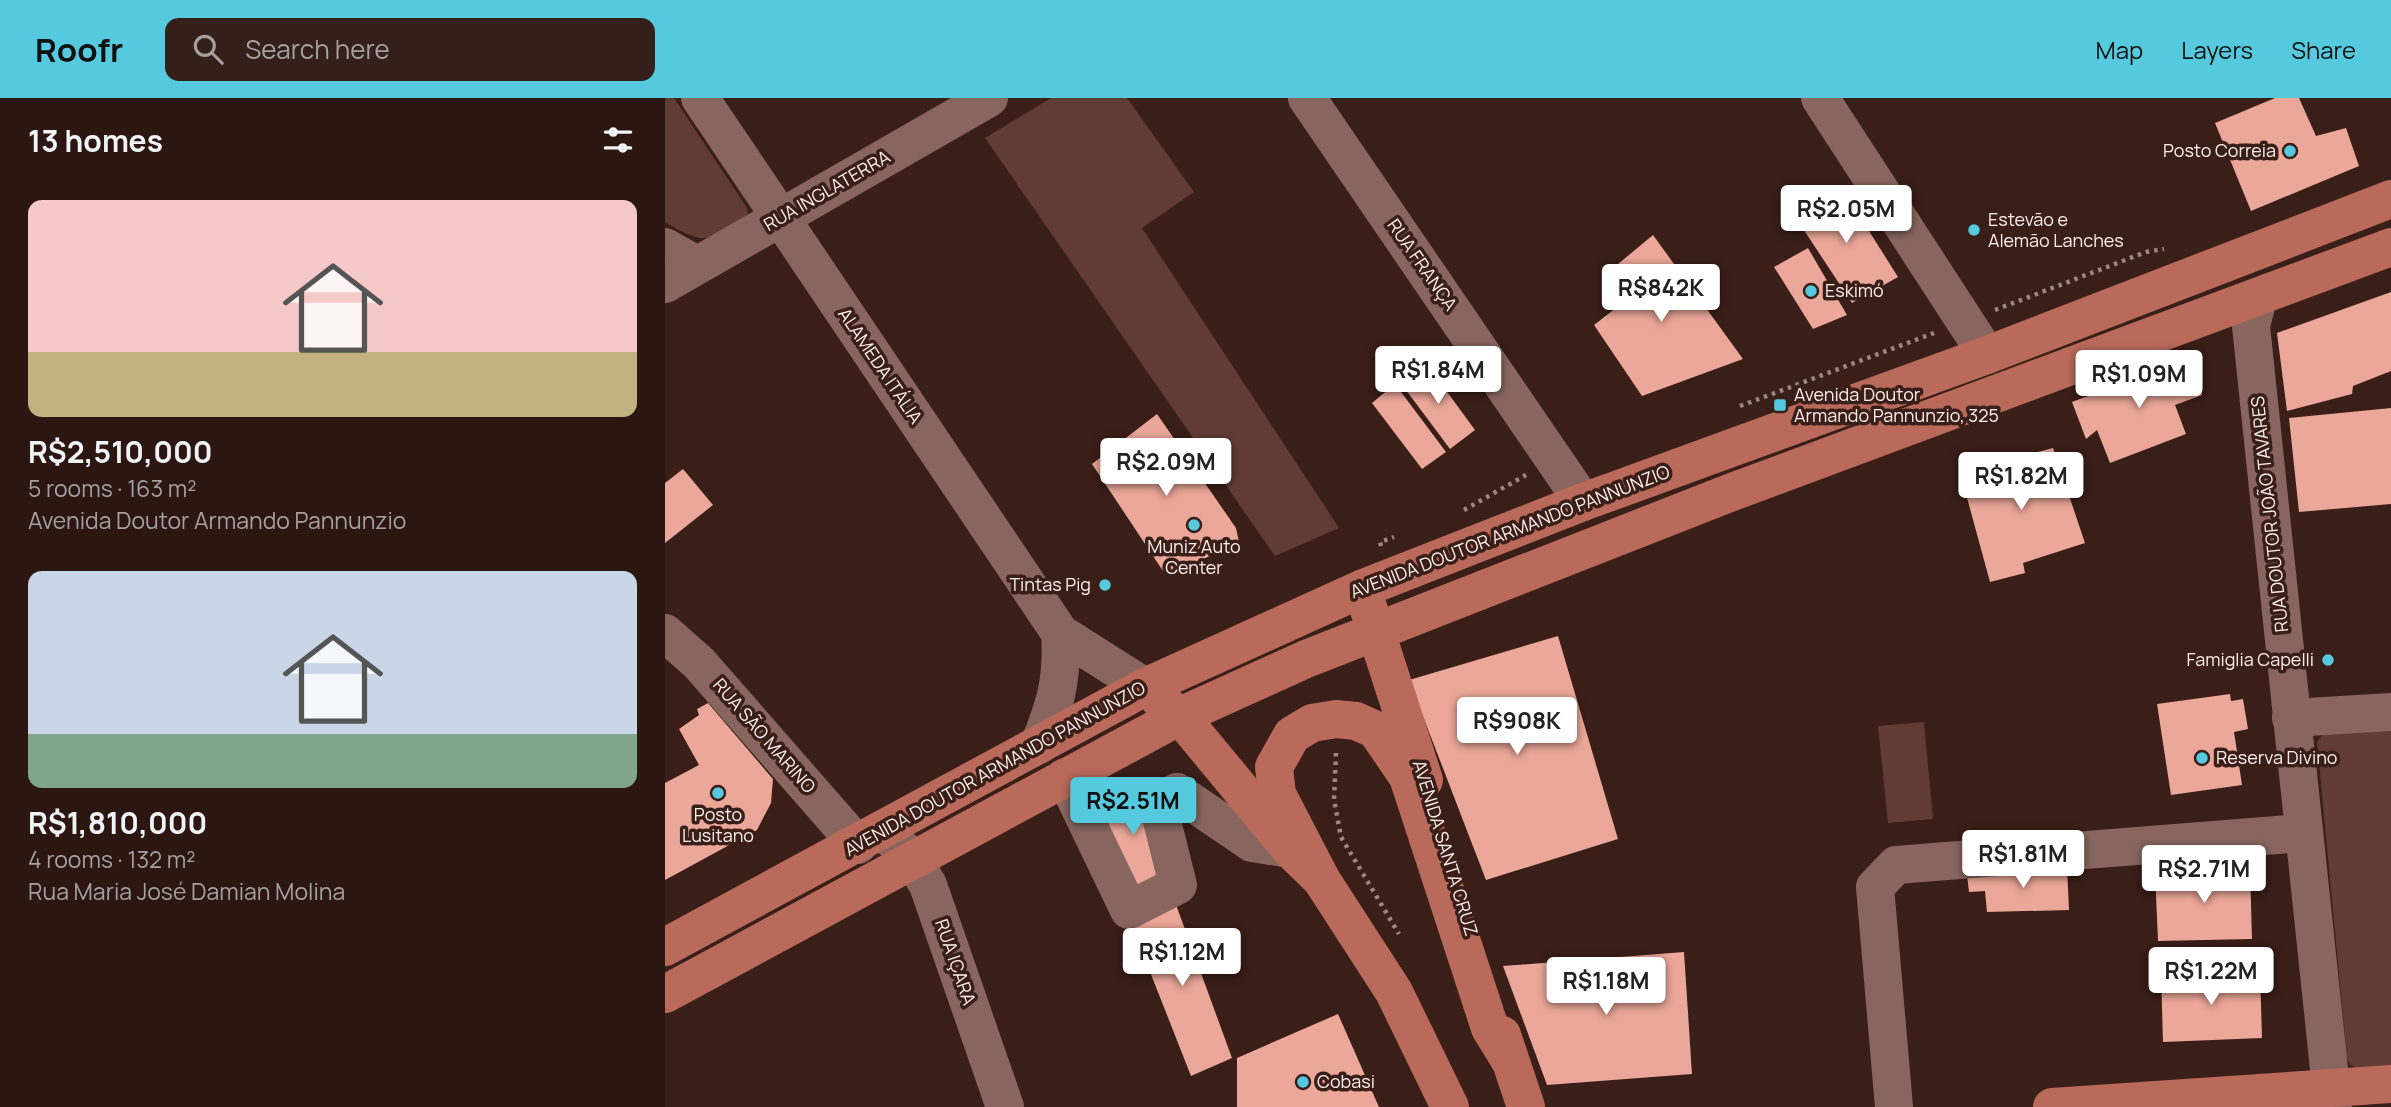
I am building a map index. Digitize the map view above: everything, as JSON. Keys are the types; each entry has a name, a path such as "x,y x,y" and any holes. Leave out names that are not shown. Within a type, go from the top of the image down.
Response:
{"main road":[{"name":"AVENIDA DOUTOR ARMANDO PANNUNZIO","path":"665,947 869,839 1145,687 1361,589 1583,502 1987,355 2386,194"},
{"path":"665,994 1180,716 1377,630 1732,492 2391,247"},
{"name":"AVENIDA SANTA CRUZ","path":"1361,589 1377,630 1526,1107"},
{"path":"1145,687 1180,716 1290,849 1321,879"},
{"path":"1450,1107 1394,992 1321,879 1277,794 1274,767 1292,735 1312,723 1336,719 1356,721 1375,730 1408,777 1490,1028 1509,1059"},
{"path":"2052,1107 2332,1098 2391,1084"}],"street":[{"name":"ALAMEDA ITÁLIA","path":"700,98 1060,633 1145,687"},
{"name":"RUA INGLATERRA","path":"675,265 779,218 989,98"},
{"name":"RUA FRANÇA","path":"1307,98 1583,502"},
{"path":"1820,98 1987,355"},
{"name":"RUA DOUTOR JOÃO TAVARES","path":"2258,298 2251,326 2332,1098"},
{"name":"RUA SÃO MARINO","path":"665,633 699,663 869,839"},
{"path":"1039,745 1056,704 1061,678 1060,633"},
{"path":"2291,718 2391,712"},
{"path":"1065,777 1129,910 1178,886 1161,811 1165,798 1177,792 1252,843 1290,849"},
{"path":"1894,1107 1875,887 1896,865 1904,862 2303,833"},
{"name":"RUA IÇARA","path":"869,839 897,842 913,860 928,884 1005,1107"}],"path":[{"path":"1336,719 1335,800 1341,837 1393,920 1403,945"}],"shaded area":[{"path":"665,98 674,98 747,208 748,218 716,236 699,238 665,222"},
{"path":"1051,98 1127,98 1194,192 1142,228 1339,528 1275,556 985,138"},
{"path":"1924,722 1933,819 1888,823 1878,726"},
{"path":"2391,728 2391,1066 2357,1068 2350,1065 2347,1058 2317,742 2325,731"}],"building":[{"name":"Posto Correia","path":"2275,98 2299,98 2316,136 2346,128 2359,166 2251,211 2215,123"},
{"path":"1840,185 1898,277 1852,303 1794,215"},
{"path":"1653,235 1743,359 1642,396 1594,325 1625,301 1606,274"},
{"name":"Eskimó","path":"1808,248 1847,315 1813,329 1774,267"},
{"path":"2391,292 2391,371 2353,386 2352,394 2287,411 2277,333"},
{"path":"2188,358 2202,395 2175,405 2186,434 2110,463 2097,430 2086,439 2072,402"},
{"path":"1426,363 1475,430 1450,449 1400,382"},
{"path":"1395,384 1446,452 1422,469 1372,403"},
{"path":"2391,408 2391,504 2299,512 2289,418"},
{"path":"1157,414 1236,528 1239,542 1170,575 1163,571 1092,464"},
{"path":"2053,448 2085,543 2023,563 2025,573 1990,582 1960,472"},
{"path":"683,469 713,505 665,543 665,483"},
{"path":"1558,636 1618,839 1486,880 1409,680"},
{"name":"Reserva Divino","path":"2230,694 2231,701 2243,699 2248,729 2234,732 2242,785 2171,795 2157,704"},
{"name":"Posto Lusitano","path":"708,703 773,779 771,803 757,830 665,880 665,783 699,765 679,729 699,715 697,709"},
{"path":"1134,785 1171,872 1131,888 1096,803"},
{"path":"2067,867 2069,910 1987,912 1985,891 1969,892 1967,875"},
{"path":"2250,869 2252,939 2158,941 2155,872"},
{"path":"1175,902 1232,1058 1191,1076 1130,921"},
{"path":"1684,952 1692,1074 1547,1085 1503,966"},
{"path":"2260,972 2262,1038 2163,1042 2161,974"},
{"name":"Cobasi","path":"1338,1014 1379,1107 1237,1107 1237,1058"}],"place":[{"name":"Posto Correia","path":"2290,151"},
{"name":"Estevão e Alemão Lanches","path":"1974,230"},
{"name":"Eskimó","path":"1811,291"},
{"name":"Avenida Doutor Armando Pannunzio, 325","path":"1780,405"},
{"name":"Muniz Auto Center","path":"1194,525"},
{"name":"Tintas Pig","path":"1105,585"},
{"name":"Famiglia Capelli","path":"2328,660"},
{"name":"Reserva Divino","path":"2202,758"},
{"name":"Posto Lusitano","path":"718,793"},
{"name":"Cobasi","path":"1303,1082"}]}
